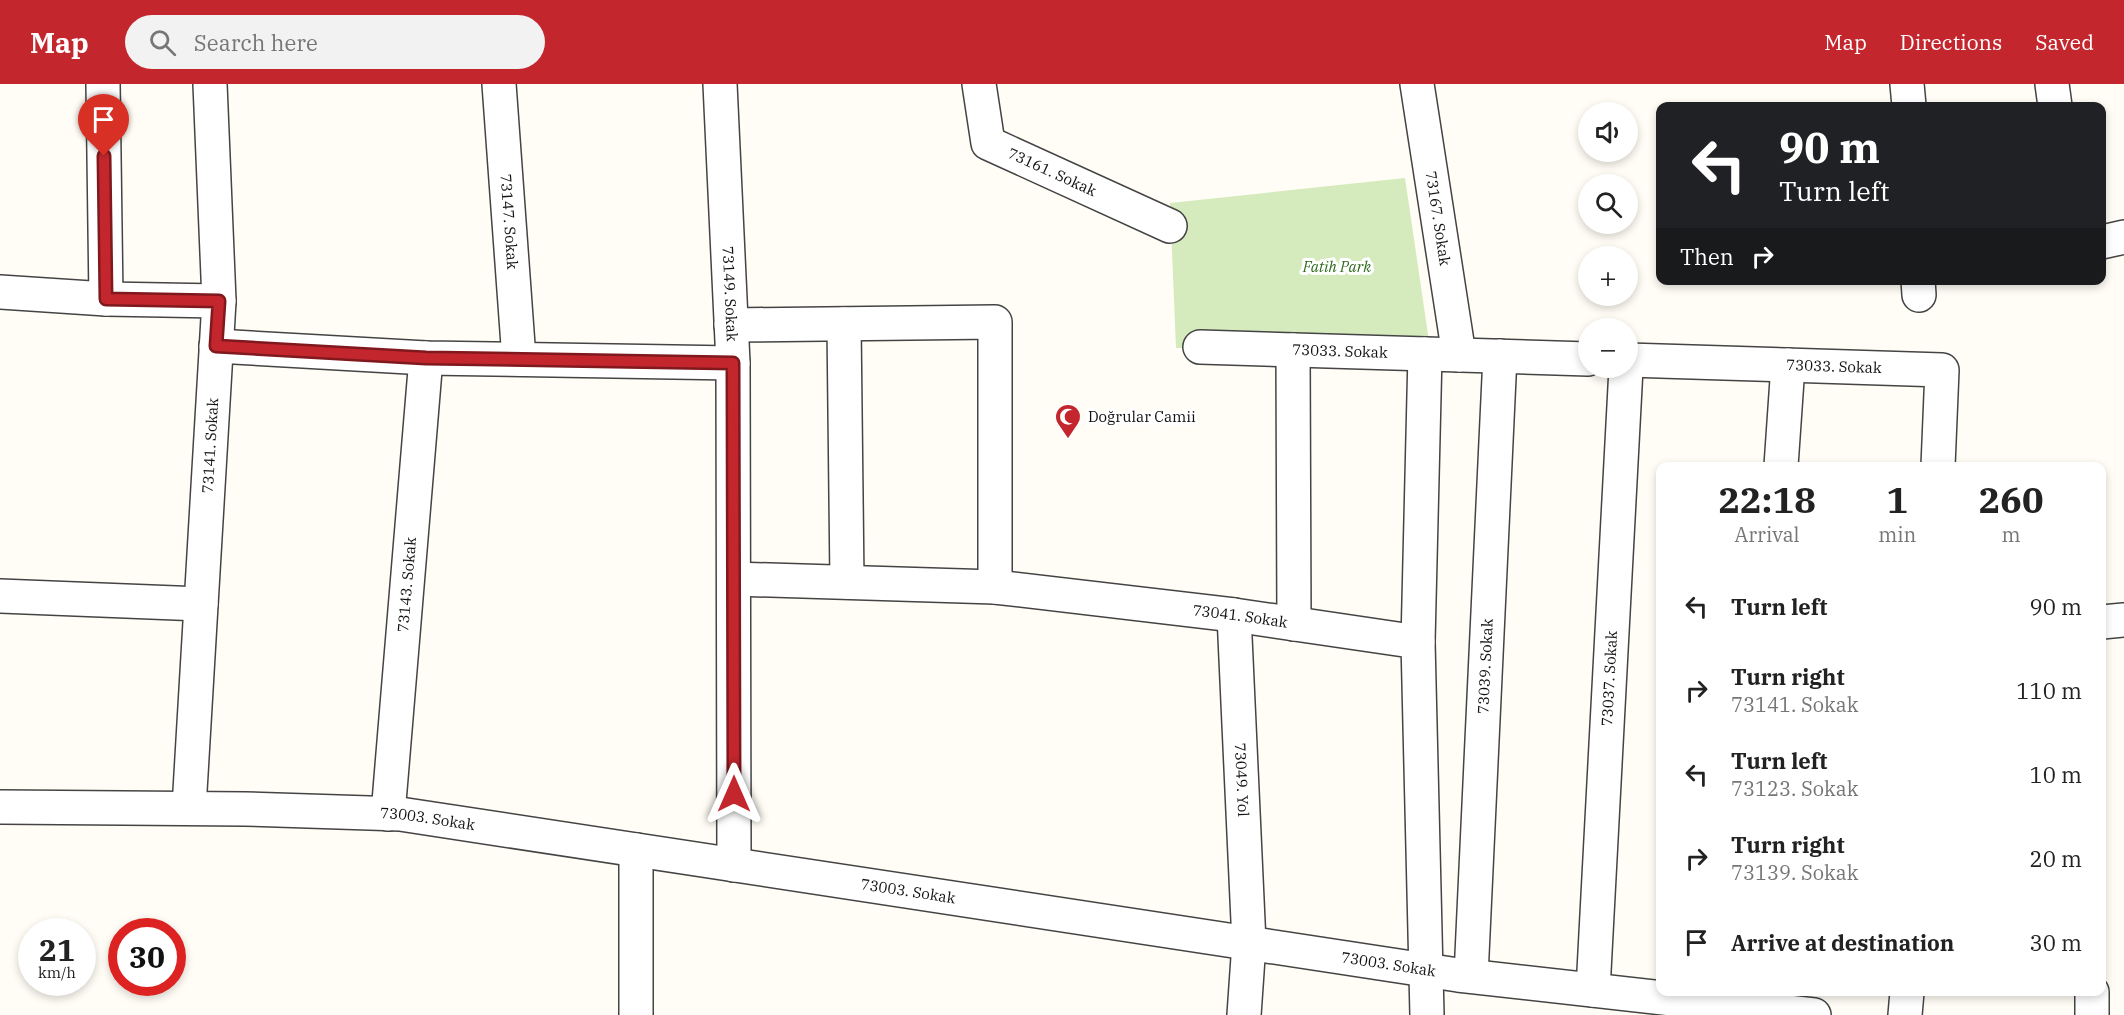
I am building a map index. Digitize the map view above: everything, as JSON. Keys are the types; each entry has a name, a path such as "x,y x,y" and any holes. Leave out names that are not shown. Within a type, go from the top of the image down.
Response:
{"street":[{"path":"103,84 106,299"},
{"name":"73141. Sokak","path":"189,808 219,301 210,84"},
{"name":"73147. Sokak","path":"499,84 519,359"},
{"name":"73149. Sokak","path":"720,84 733,363 735,865"},
{"name":"73161. Sokak","path":"979,84 988,143 1170,226"},
{"name":"73167. Sokak","path":"1417,84 1459,355"},
{"path":"1907,84 1908,102"},
{"path":"2052,84 2054,102"},
{"path":"2106,241 2124,237"},
{"path":"0,292 106,299 219,301"},
{"path":"731,325 995,322 995,587"},
{"path":"844,324 847,582"},
{"path":"216,346 426,358 733,363"},
{"name":"73033. Sokak","path":"1200,347 1578,359"},
{"path":"1293,350 1294,624"},
{"path":"1425,354 1418,642 1427,1015"},
{"name":"73039. Sokak","path":"1471,976 1500,356"},
{"name":"73143. Sokak","path":"388,814 426,358"},
{"name":"73033. Sokak","path":"1638,360 1942,370 1938,462"},
{"path":"1781,462 1788,365"},
{"name":"73037. Sokak","path":"1593,990 1625,378"},
{"name":"73041. Sokak","path":"734,579 995,587 1234,615 1418,642"},
{"path":"0,596 201,604"},
{"name":"73049. Yol","path":"1234,615 1250,943 1244,1015"},
{"path":"2106,622 2124,620"},
{"name":"73003. Sokak","path":"0,807 189,808 400,814 1427,970 1593,990 1656,994"},
{"path":"636,850 636,1015"},
{"name":"73003. Sokak","path":"1694,996 1744,999 1814,1015"},
{"path":"1905,1015 1907,996"},
{"path":"2092,996 2092,1015"}],"green space":[{"name":"Fatih Park","path":"1405,178 1430,348 1176,348 1170,203"}],"place":[{"name":"Doğrular Camii","path":"1068,440"}],"route":[{"path":"104,156 106,299 219,301 216,346 426,358 733,363 734,794"}]}
